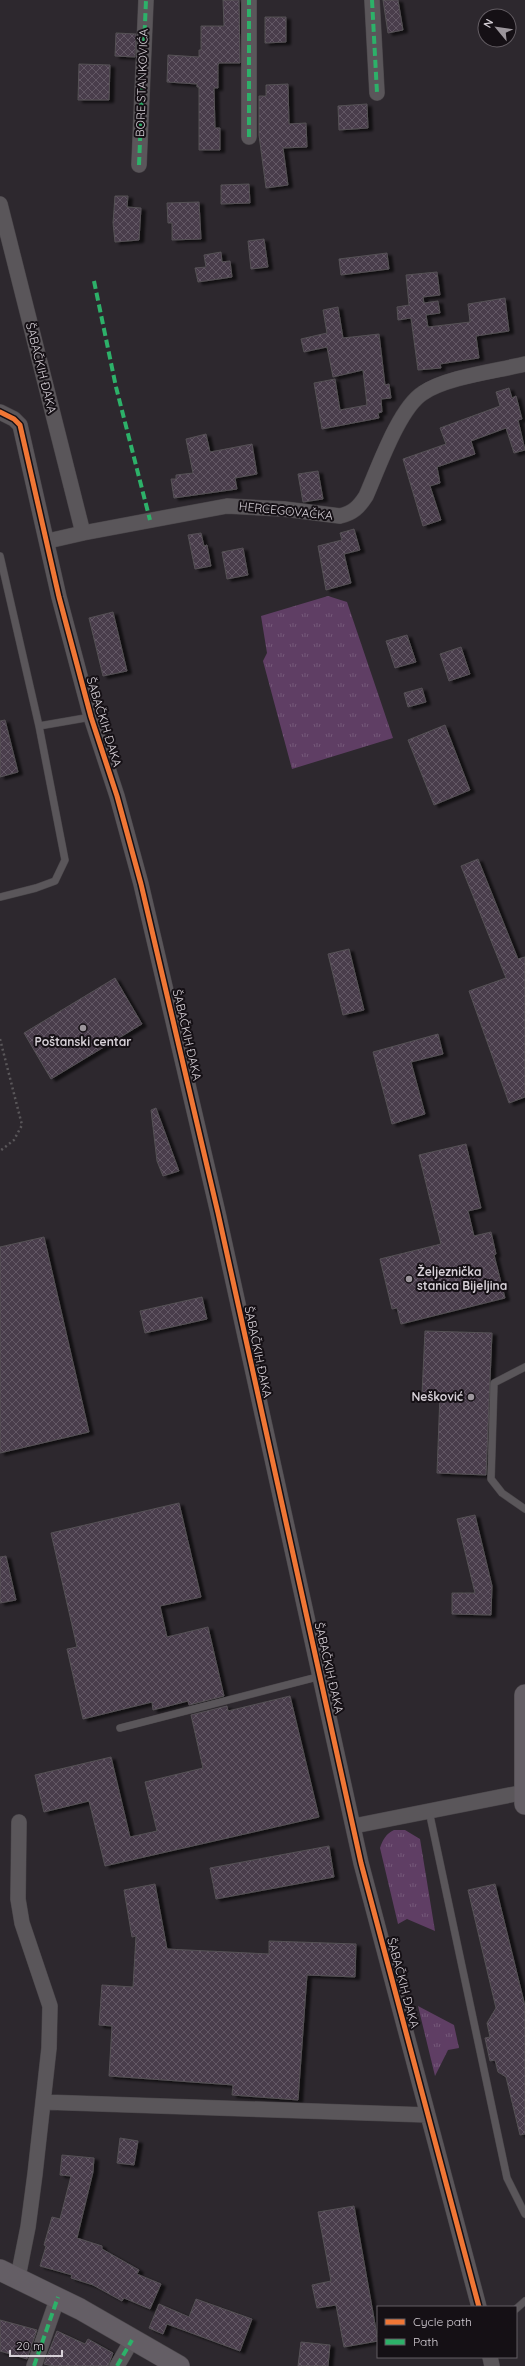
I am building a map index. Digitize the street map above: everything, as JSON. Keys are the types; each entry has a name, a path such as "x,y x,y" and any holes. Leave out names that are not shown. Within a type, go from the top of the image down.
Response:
{"main road":[{"path":"525,1695 525,1796"},
{"path":"9,2274 58,2297 179,2366"}],"street":[{"name":"BORE STANKOVIĆA","path":"139,165 146,0"},
{"path":"249,0 249,137"},
{"path":"372,0 377,93"},
{"name":"ŠABAČKIH ĐAKA","path":"0,204 83,533"},
{"name":"HERCEGOVAČKA","path":"48,541 227,506 284,509 340,516 348,514 359,508 366,496 404,412 422,393 460,379 525,364"},
{"name":"ŠABAČKIH ĐAKA","path":"0,412 14,419 20,425 91,717 117,796 141,884 218,1213 289,1543 321,1676 361,1863 479,2306"},
{"path":"354,1826 429,1810 525,1796"},
{"path":"9,2274 28,2227 49,2048 50,2006 22,1922 18,1899 19,1822"},
{"path":"43,2102 428,2115"},
{"path":"34,2366 58,2297"},
{"path":"117,2366 132,2340"}],"lane":[{"path":"0,556 39,726 65,860 55,881 36,888 0,897"},
{"path":"39,726 91,717"},
{"path":"525,1367 494,1383 491,1478 502,1493 525,1509"},
{"path":"120,1728 321,1676"},
{"path":"429,1810 507,2178 525,2214"},
{"path":"517,2308 525,2301"}],"path":[{"path":"0,1039 22,1124 14,1140 0,1151"}],"green space":[{"path":"328,596 347,602 393,738 292,769 263,661 267,653 261,616"},
{"path":"394,1830 405,1830 420,1839 435,1931 407,1919 398,1924 380,1848 385,1837"},
{"path":"418,2006 454,2025 459,2048 448,2050 435,2076"}],"building":[{"path":"223,0 239,0 240,63 219,63 218,65 218,88 214,88 215,128 220,128 220,150 199,150 199,87 197,87 197,84 167,82 168,55 199,57 199,50 201,50 201,26 224,26"},
{"path":"383,0 398,0 403,30 388,33"},
{"path":"265,17 286,17 286,42 265,43"},
{"path":"116,33 136,34 135,57 115,56"},
{"path":"79,64 110,65 109,100 78,100"},
{"path":"288,84 289,124 306,123 307,147 283,148 288,185 266,188 259,135 259,96 266,96 266,85"},
{"path":"367,104 368,128 339,130 338,106"},
{"path":"249,184 250,203 221,204 221,185"},
{"path":"115,196 128,196 127,207 141,208 139,240 115,242 113,223"},
{"path":"199,202 201,239 172,240 172,223 168,223 167,203"},
{"path":"264,239 268,267 251,269 248,241"},
{"path":"221,252 222,262 230,261 232,277 198,282 195,268 206,267 204,255"},
{"path":"387,253 389,269 341,275 339,259"},
{"path":"437,272 440,295 423,297 424,303 438,301 440,313 426,315 428,327 470,322 468,304 505,298 509,331 476,336 479,358 440,364 441,368 418,370 411,318 398,320 397,307 409,305 406,275"},
{"path":"338,307 343,338 379,334 385,385 389,384 391,398 381,399 382,412 378,413 379,418 322,429 314,383 335,379 340,410 367,405 363,370 333,377 327,347 304,352 301,339 327,333 323,310"},
{"path":"509,388 512,398 516,396 522,419 518,420 525,450 514,453 506,428 471,441 475,454 437,467 440,483 430,486 441,520 423,526 403,459 446,444 440,428 500,406 496,392"},
{"path":"206,434 210,452 252,444 257,474 235,478 237,489 174,498 171,479 176,479 176,475 193,473 186,439"},
{"path":"318,471 323,499 303,502 298,474"},
{"path":"354,529 360,550 344,554 351,583 326,590 318,546 342,540 340,533"},
{"path":"201,533 204,546 207,545 211,566 195,569 188,535"},
{"path":"243,548 248,575 227,579 222,552"},
{"path":"113,612 127,671 103,676 89,618"},
{"path":"407,635 416,662 395,668 386,641"},
{"path":"461,647 470,674 449,681 440,654"},
{"path":"422,688 426,702 408,707 404,693"},
{"path":"5,720 18,772 0,777 0,721"},
{"path":"445,725 470,790 434,805 408,740"},
{"path":"478,859 518,959 525,957 525,1097 509,1103 469,991 506,978 461,866"},
{"path":"349,949 364,1010 343,1015 328,954"},
{"name":"Poštanski centar","path":"115,978 142,1024 51,1079 24,1033"},
{"path":"438,1034 443,1054 411,1062 425,1114 392,1124 373,1052"},
{"path":"156,1108 179,1171 163,1176 157,1161 151,1110"},
{"path":"466,1144 481,1208 468,1211 474,1236 491,1232 496,1254 494,1255 505,1298 401,1324 397,1308 392,1309 380,1259 441,1244 419,1155"},
{"path":"44,1237 89,1432 0,1453 0,1247"},
{"path":"202,1297 207,1319 145,1333 140,1311"},
{"path":"425,1331 492,1333 486,1475 437,1473 440,1394 422,1394"},
{"path":"179,1503 201,1597 160,1606 167,1637 208,1627 224,1696 189,1705 188,1701 153,1710 152,1702 83,1719 67,1649 77,1647 51,1533"},
{"path":"475,1515 492,1586 491,1615 452,1614 452,1593 475,1593 457,1519"},
{"path":"6,1556 16,1600 0,1603 0,1557"},
{"path":"290,1696 319,1817 105,1866 89,1801 44,1812 35,1775 111,1757 130,1837 157,1831 145,1782 203,1768 191,1715 227,1706 228,1711"},
{"path":"329,1846 334,1877 216,1899 210,1868"},
{"path":"155,1884 167,1949 269,1954 269,1941 356,1944 355,1977 307,1975 298,2100 232,2095 233,2085 109,2076 112,2026 99,2025 102,1985 133,1987 136,1936 132,1937 124,1890"},
{"path":"495,1884 525,2006 525,2134 520,2135 506,2077 498,2072 495,2060 490,2061 485,2038 490,2037 487,2023 496,2008 468,1890"},
{"path":"120,2138 138,2141 134,2165 117,2163"},
{"path":"62,2155 94,2158 93,2172 77,2238 102,2246 102,2249 139,2270 137,2274 161,2284 150,2309 124,2298 122,2301 93,2285 71,2278 72,2275 40,2266 52,2217 60,2219 71,2176 60,2175"},
{"path":"354,2206 377,2341 344,2347 336,2305 317,2308 312,2285 331,2281 318,2212"},
{"path":"196,2299 252,2319 240,2351 167,2324 163,2334 149,2328 159,2304 189,2317"},
{"path":"0,2320 37,2330 27,2359 0,2351"},
{"path":"57,2331 85,2344 88,2339 113,2353 108,2366 53,2366 44,2364"},
{"path":"301,2342 330,2345 328,2366 298,2366"}],"marked path":[{"path":"139,165 146,0"},
{"path":"249,0 249,137"},
{"path":"372,0 377,93"},
{"path":"94,281 116,387 150,520"},
{"path":"34,2366 58,2297"},
{"path":"117,2366 132,2340"}],"cycle path":[{"path":"0,412 14,419 20,425 59,597 91,717 117,796 141,884 218,1213 361,1863 479,2306"}],"place":[{"name":"Poštanski centar","path":"83,1028"},
{"name":"Željeznička stanica Bijeljina","path":"409,1279"},
{"name":"Nešković","path":"471,1397"}]}
